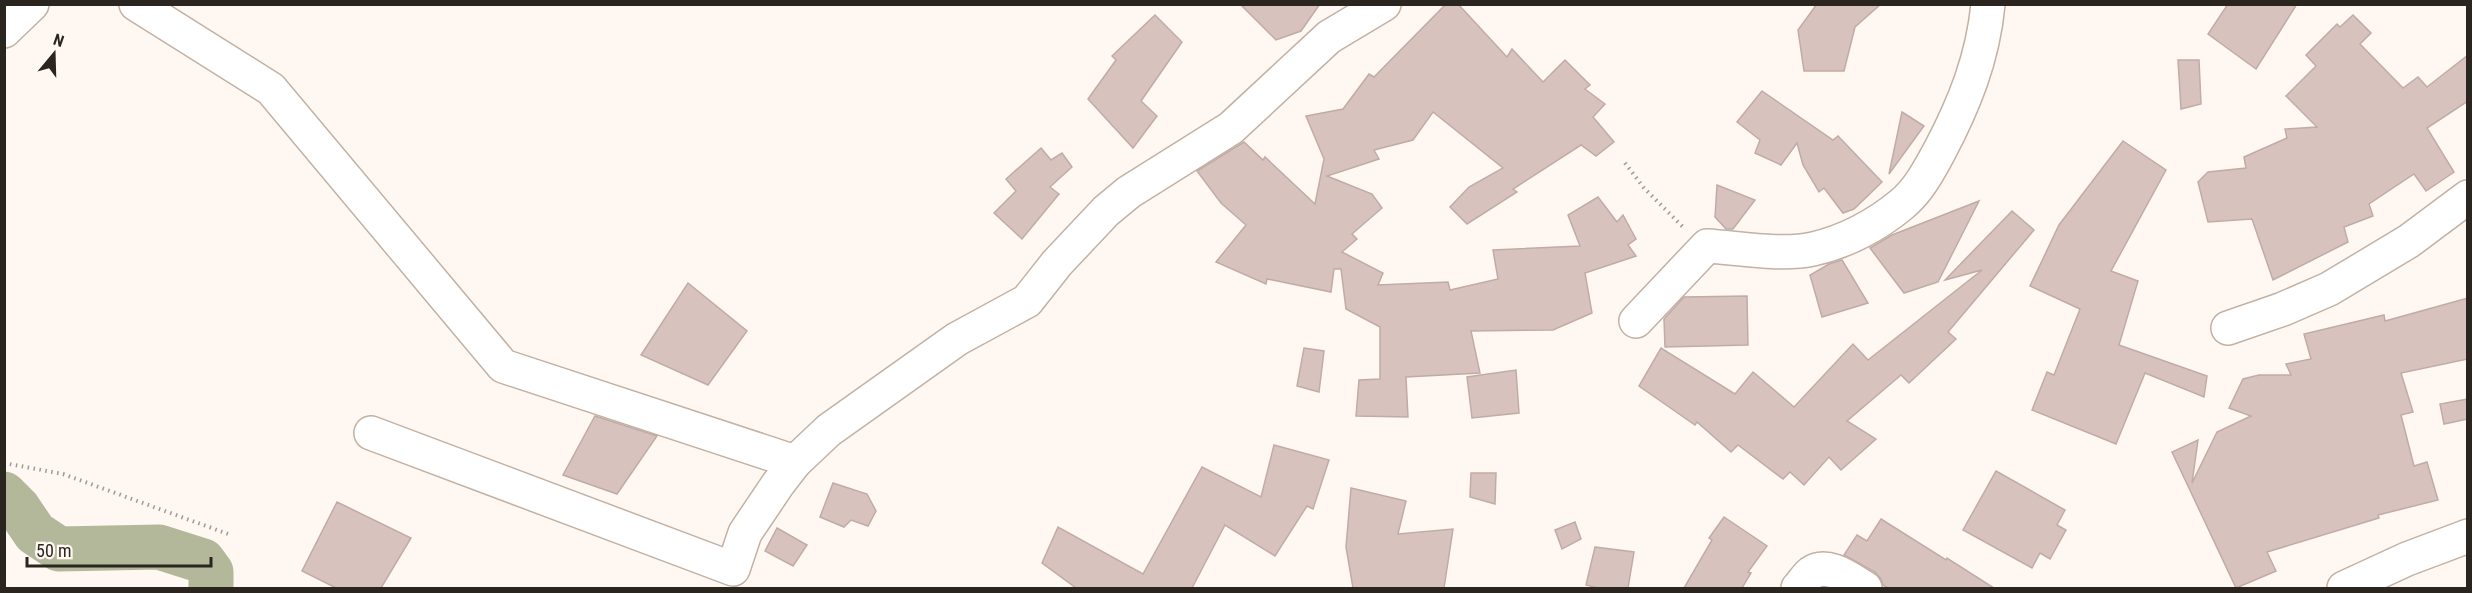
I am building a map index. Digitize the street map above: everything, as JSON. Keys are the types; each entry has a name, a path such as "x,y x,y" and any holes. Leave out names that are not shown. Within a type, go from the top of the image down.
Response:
{"street":[{"path":"4,31 32,4"},
{"path":"136,4 271,89 503,366 795,462"},
{"path":"371,433 733,569 745,533 795,462 829,430 957,339 1027,301 1057,263 1106,212 1129,192 1231,128 1329,38 1384,4"},
{"path":"1636,321 1707,246 1788,251 1811,250 1862,231 1903,203 1925,177 1956,121 1978,61 1988,4"},
{"path":"2228,328 2283,309 2329,289 2409,241 2468,197"},
{"path":"2344,588 2407,559 2468,536"},
{"path":"1798,588 1811,573 1823,569 1838,573 1865,588"}],"path":[{"path":"1625,163 1644,188 1682,226 1707,246"},
{"path":"4,464 63,474 231,535"}],"building":[{"path":"1240,4 1320,4 1301,31 1276,40"},
{"path":"1446,4 1458,4 1507,57 1512,49 1543,82 1565,60 1590,85 1585,89 1605,104 1593,117 1614,142 1596,156 1581,145 1513,189 1517,192 1467,224 1450,207 1469,187 1503,168 1433,112 1413,140 1374,150 1379,159 1327,176 1372,194 1382,208 1352,234 1357,239 1342,252 1383,273 1378,285 1448,282 1450,290 1498,279 1493,250 1580,246 1568,215 1598,197 1617,222 1623,215 1636,239 1628,245 1636,256 1585,273 1592,313 1553,330 1471,331 1480,373 1406,377 1408,417 1356,416 1359,380 1380,379 1380,327 1346,309 1341,269 1334,269 1331,292 1267,279 1266,284 1216,262 1246,225 1221,203 1197,171 1244,142 1263,160 1265,157 1315,204 1324,159 1306,116 1343,109 1369,74 1374,77"},
{"path":"1817,4 1881,4 1855,27 1844,71 1804,71 1798,30"},
{"path":"2228,4 2297,4 2256,69 2208,34"},
{"path":"1155,15 1182,42 1141,101 1157,116 1133,148 1088,99 1116,60 1112,56"},
{"path":"2353,15 2371,33 2360,44 2403,88 2418,77 2427,87 2468,55 2468,101 2427,128 2454,172 2426,191 2414,174 2369,204 2373,216 2344,227 2348,242 2273,280 2252,219 2208,222 2198,182 2208,172 2246,168 2244,157 2287,138 2285,129 2317,127 2286,96 2316,66 2306,55 2337,24 2340,27"},
{"path":"2178,60 2199,60 2201,104 2181,109"},
{"path":"1762,91 1833,140 1838,136 1882,182 1854,209 1843,213 1824,188 1819,192 1803,165 1797,143 1781,165 1755,153 1760,140 1737,122"},
{"path":"1902,112 1924,126 1889,174"},
{"path":"2123,141 2166,170 2111,271 2138,281 2119,345 2207,376 2204,397 2145,373 2116,444 2032,410 2047,372 2054,375 2080,309 2030,286 2059,225"},
{"path":"1041,148 1051,160 1062,153 1072,167 1050,187 1059,194 1022,239 994,213 1016,191 1006,179"},
{"path":"1717,185 1755,200 1733,229 1726,229 1715,217"},
{"path":"1979,201 1938,282 1904,293 1870,248 1892,235"},
{"path":"2012,211 2034,230 1948,332 1956,339 1909,383 1901,375 1847,421 1876,439 1841,470 1829,457 1804,485 1790,472 1783,479 1738,445 1731,452 1697,422 1695,425 1639,386 1661,348 1735,394 1753,372 1794,407 1853,344 1868,360 1982,270 1945,280"},
{"path":"1842,260 1868,303 1822,317 1810,275 1829,264"},
{"path":"688,283 747,331 708,385 641,355"},
{"path":"1747,296 1748,345 1665,347 1664,319 1684,297"},
{"path":"2468,298 2468,359 2401,373 2413,412 2401,415 2414,466 2427,462 2438,500 2378,515 2379,518 2267,552 2276,571 2236,588 2172,452 2198,440 2192,483 2217,432 2251,416 2229,408 2243,379 2259,375 2291,375 2286,364 2311,359 2304,334 2384,315 2385,321"},
{"path":"1304,348 1324,351 1319,392 1297,386"},
{"path":"1516,370 1519,413 1472,418 1467,377"},
{"path":"2468,399 2468,419 2444,424 2440,404"},
{"path":"595,416 657,436 617,494 563,475"},
{"path":"1274,445 1329,460 1313,509 1307,506 1275,556 1225,525 1192,588 1076,588 1042,563 1058,527 1143,574 1202,467 1261,497"},
{"path":"1996,471 2065,510 2057,525 2066,530 2050,559 2040,553 2032,568 1963,530"},
{"path":"1471,473 1496,473 1495,504 1470,497"},
{"path":"833,483 867,494 876,511 868,526 851,520 844,527 820,517"},
{"path":"1351,488 1406,501 1398,534 1453,529 1444,588 1353,588 1346,547"},
{"path":"337,502 411,538 381,588 336,588 302,571"},
{"path":"1724,517 1767,546 1748,572 1751,573 1742,588 1684,588 1712,540 1709,538"},
{"path":"1881,519 1994,588 1888,588 1883,585 1875,572 1844,555 1857,535 1867,541"},
{"path":"1575,522 1581,539 1562,549 1555,530"},
{"path":"777,528 807,545 793,566 765,551"},
{"path":"1595,547 1634,552 1628,588 1598,588 1586,585"}],"waterway":[{"path":"4,494 18,508 35,533 59,549 159,547 203,561 211,572 211,588"}]}
